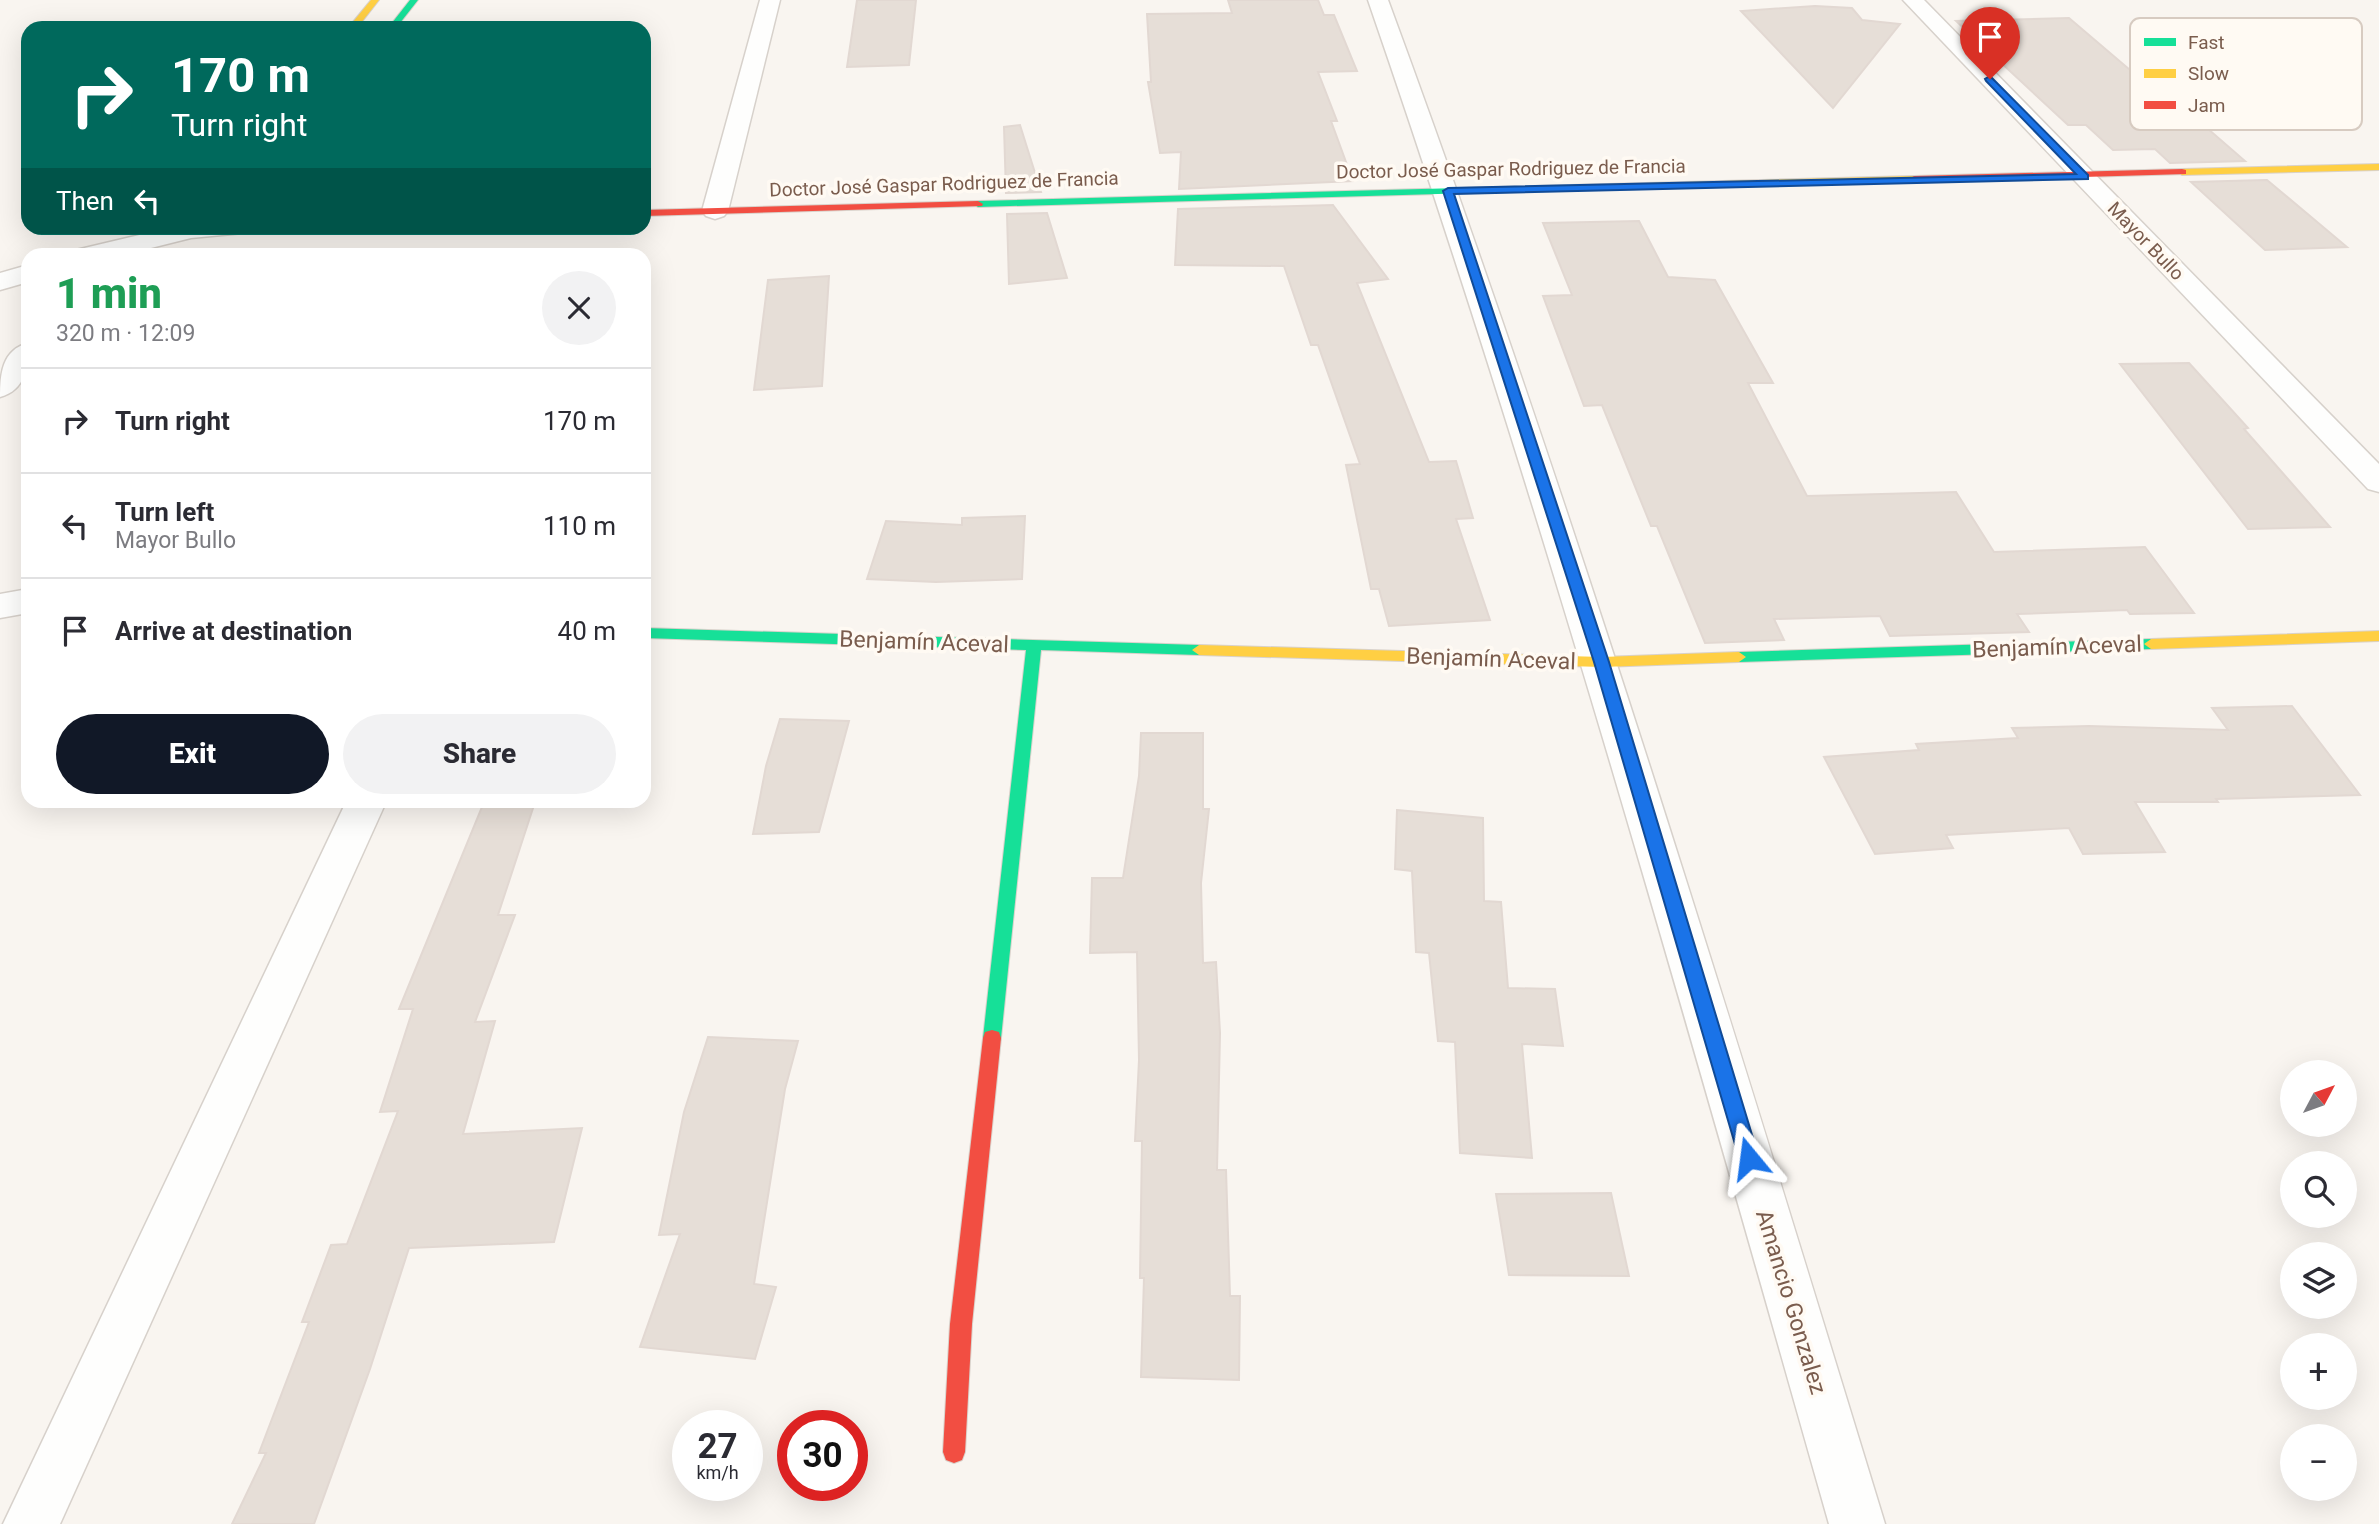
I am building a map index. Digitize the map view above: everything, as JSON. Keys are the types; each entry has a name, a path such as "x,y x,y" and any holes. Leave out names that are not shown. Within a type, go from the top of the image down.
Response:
{"street":[{"path":"358,21 375,0"},
{"path":"398,21 414,0"},
{"path":"715,211 770,0"},
{"name":"Amancio Gonzalez","path":"1378,0 1448,191 1602,662 1857,1524"},
{"name":"Mayor Bullo","path":"1913,0 2379,482"},
{"name":"Doctor José Gaspar Rodriguez de Francia","path":"651,214 2379,167"},
{"path":"115,248 165,235"},
{"path":"143,248 160,236"},
{"path":"0,282 21,274"},
{"path":"0,388 21,361"},
{"path":"0,606 21,602"},
{"name":"Benjamín Aceval","path":"651,633 1602,662 2379,636"},
{"path":"954,1452 961,1324 1034,645"},
{"path":"31,1524 363,808"}],"building":[{"path":"857,0 916,0 909,65 847,67"},
{"path":"1228,0 1318,0 1324,15 1334,15 1357,71 1318,72 1337,121 1331,121 1353,181 1179,189 1181,152 1160,153 1148,82 1151,82 1147,14 1232,13"},
{"path":"1815,6 1852,8 1862,20 1900,24 1833,108 1741,11"},
{"path":"2069,18 2130,70 2130,130 2209,130 2245,161 2170,163 2155,149 2113,150 2086,125 2068,125 1956,21"},
{"path":"1020,125 1041,192 1006,193 1004,127"},
{"path":"2267,180 2347,247 2265,250 2191,182"},
{"path":"1333,205 1388,279 1357,283 1429,462 1456,461 1473,518 1456,519 1490,620 1389,626 1379,589 1371,589 1346,465 1360,464 1318,345 1311,345 1284,266 1175,265 1178,209"},
{"path":"1047,213 1067,278 1009,284 1007,214"},
{"path":"1639,221 1668,277 1715,280 1773,383 1748,383 1807,496 1956,492 1994,552 2145,547 2194,613 2130,614 2127,610 2017,614 2029,632 1890,636 1880,616 1774,619 1784,640 1705,643 1657,526 1651,526 1602,405 1584,406 1543,296 1572,295 1543,223"},
{"path":"829,276 822,386 754,390 768,280"},
{"path":"2189,363 2248,428 2244,429 2330,527 2248,529 2120,364"},
{"path":"1025,516 1022,579 936,582 867,579 886,521 962,525 962,518"},
{"path":"2292,706 2360,795 2216,799 2218,802 2135,802 2165,852 2083,854 2069,828 1946,835 1953,848 1875,854 1824,757 1919,750 1916,744 2018,738 2012,728 2089,726 2228,730 2212,708"},
{"path":"780,719 849,721 819,832 753,834 766,766"},
{"path":"1141,733 1203,733 1203,809 1209,809 1201,883 1203,963 1216,962 1220,1033 1217,1170 1226,1170 1230,1296 1240,1296 1239,1380 1141,1377 1144,1278 1140,1278 1142,1141 1135,1141 1139,1060 1137,952 1090,953 1092,878 1123,878 1139,776"},
{"path":"482,808 533,808 498,915 515,915 475,1022 495,1021 463,1134 582,1128 554,1242 409,1248 370,1369 314,1524 232,1524 266,1453 259,1453 309,1322 302,1322 331,1245 347,1244 398,1111 380,1112 413,1009 399,1009"},
{"path":"1397,810 1483,818 1484,901 1501,902 1508,988 1555,989 1563,1046 1522,1044 1532,1158 1460,1153 1455,1042 1438,1041 1429,953 1416,952 1412,871 1395,869"},
{"path":"708,1037 798,1041 785,1089 754,1284 776,1287 755,1359 640,1347 680,1234 659,1235 684,1112"},
{"path":"1611,1193 1629,1276 1509,1275 1496,1194"}],"traffic: fast":[{"path":"398,21 414,0"},
{"path":"978,204 1607,187"},
{"path":"651,633 1199,650"},
{"path":"1739,657 2151,644"},
{"path":"992,1038 1034,645"}],"traffic: slow":[{"path":"358,21 375,0"},
{"path":"2182,172 2379,167"},
{"path":"1607,187 1914,179"},
{"path":"2151,644 2379,636"},
{"path":"1199,650 1602,662 1739,657"}],"traffic: jam":[{"path":"1914,179 2182,172"},
{"path":"651,213 978,204"},
{"path":"954,1452 961,1324 992,1038"}],"route":[{"path":"1749,1158 1602,662 1448,191 2085,177 1990,79"}]}
